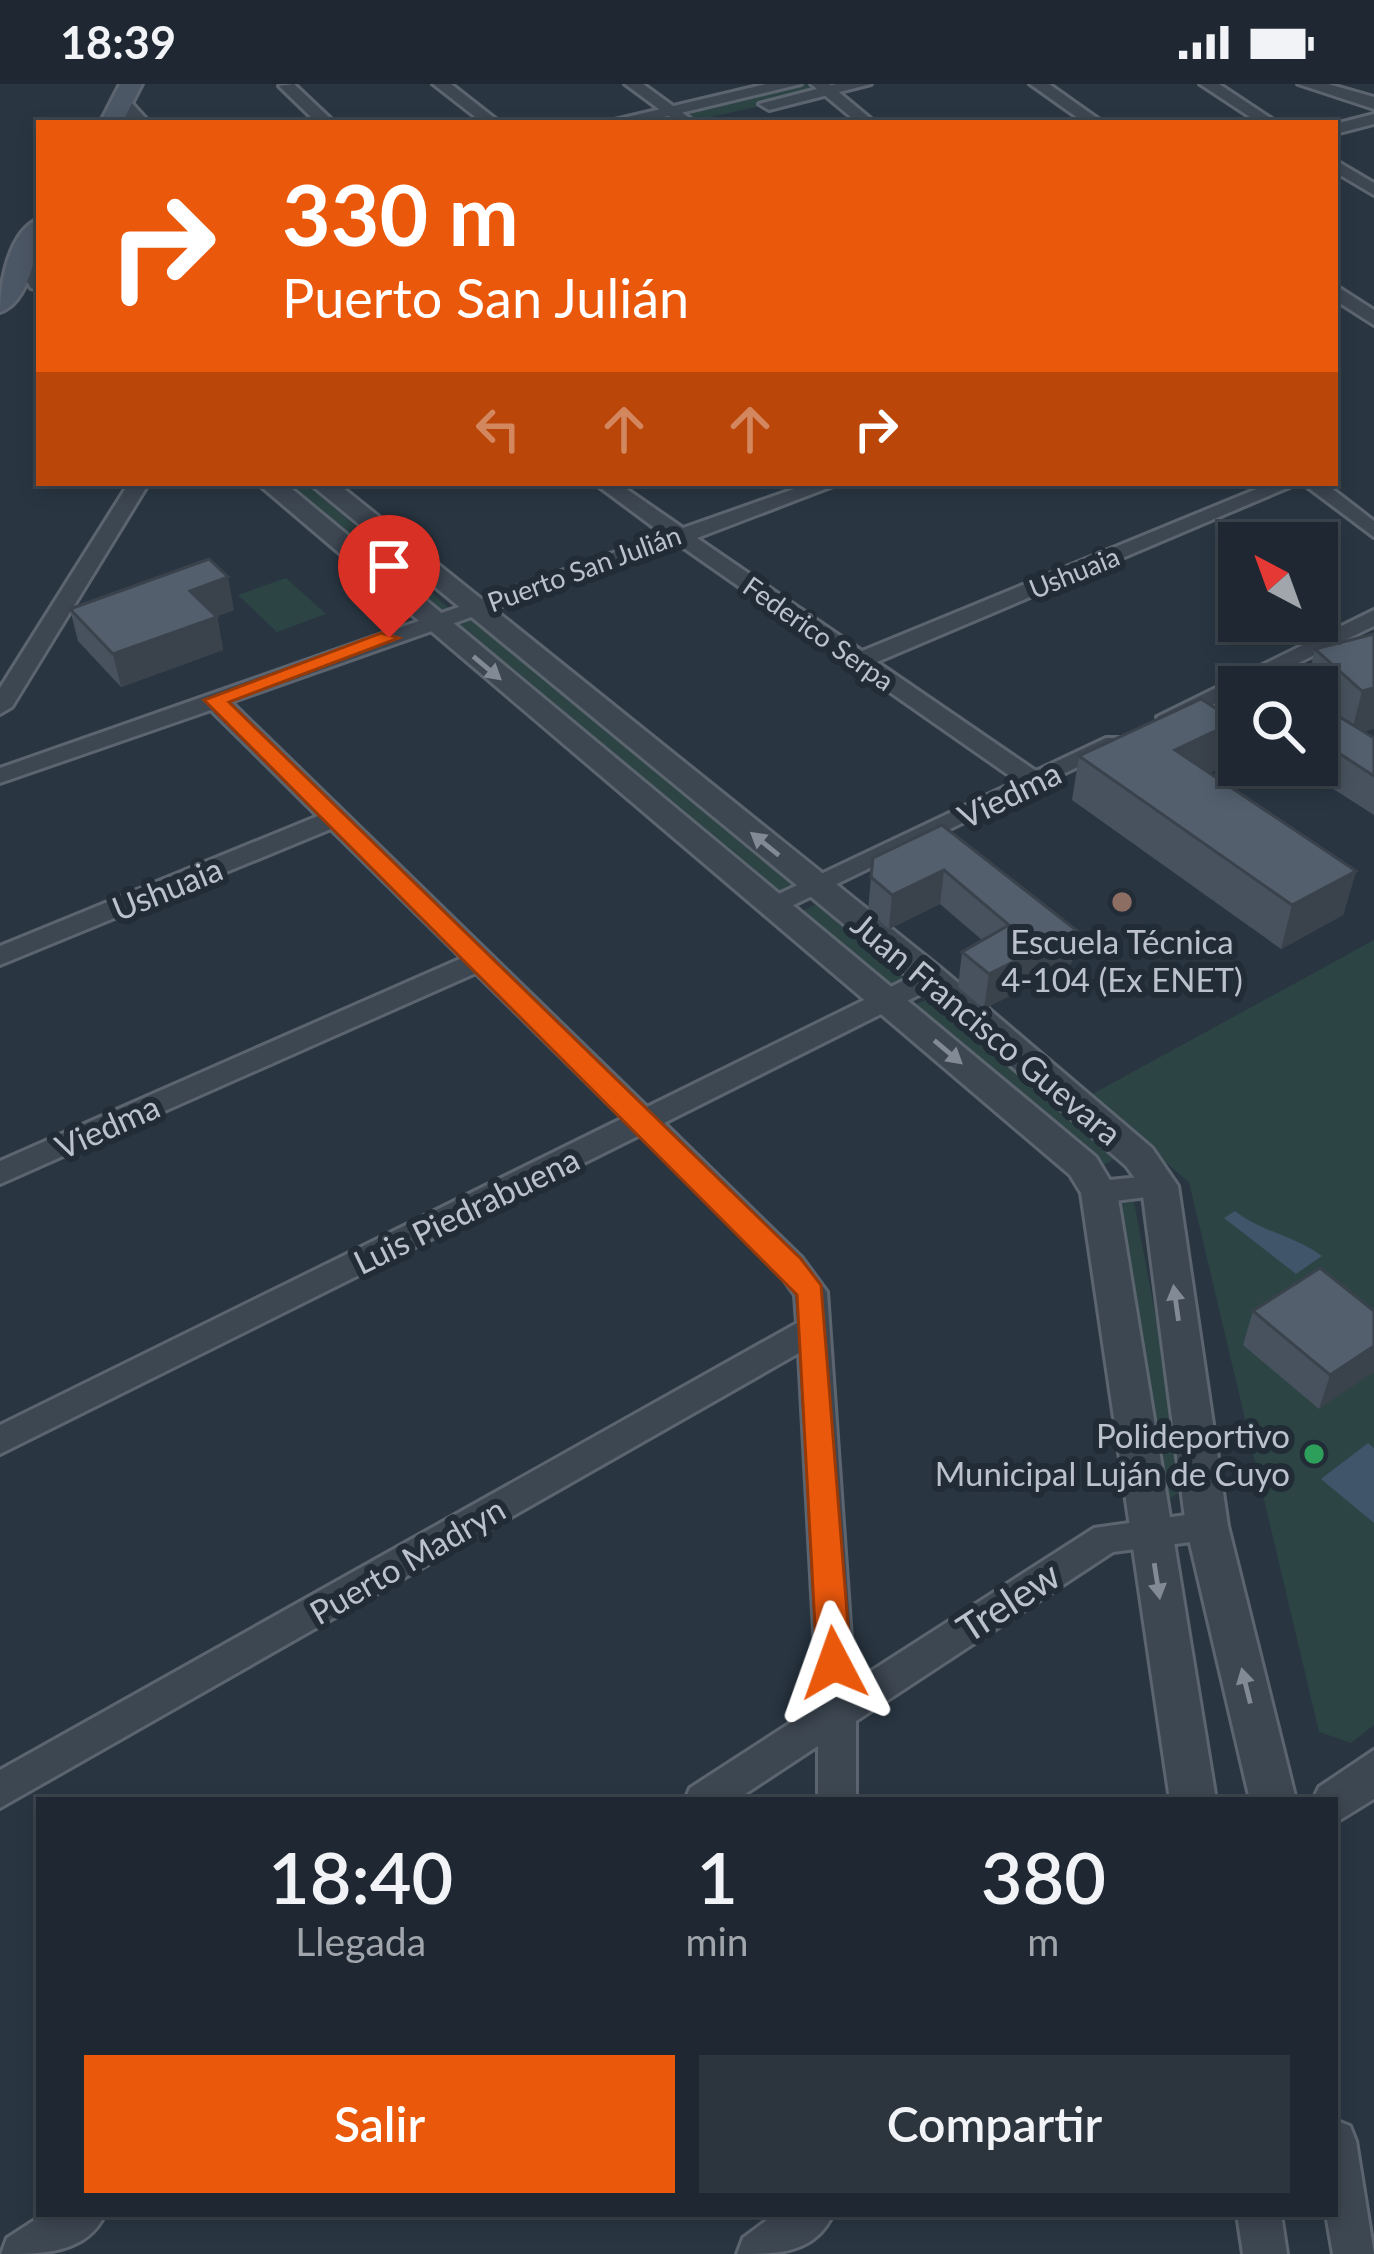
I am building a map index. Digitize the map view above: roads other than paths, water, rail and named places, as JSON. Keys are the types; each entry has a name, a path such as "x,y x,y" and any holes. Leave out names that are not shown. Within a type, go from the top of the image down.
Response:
{"main road":[{"path":"0,304 35,256"}],"street":[{"path":"441,84 489,120"},
{"path":"633,84 681,118 862,84"},
{"path":"681,118 793,84"},
{"path":"1038,84 1092,120"},
{"path":"1208,84 1265,120"},
{"path":"1307,84 1374,103"},
{"path":"286,86 323,120"},
{"path":"824,88 864,120"},
{"path":"1338,128 1374,119"},
{"path":"1338,166 1374,190"},
{"path":"1338,293 1368,309"},
{"path":"1338,314 1368,309"},
{"path":"0,707 137,486"},
{"name":"Juan Francisco Guevara","path":"274,486 1083,1166 1099,1192 1193,1797"},
{"name":"Juan Francisco Guevara","path":"326,486 931,978 1139,1156 1160,1186"},
{"name":"Federico Serpa","path":"608,486 1035,782"},
{"name":"Puerto San Julián","path":"0,776 822,486"},
{"name":"Ushuaia","path":"858,661 1282,486"},
{"path":"1316,486 1374,531"},
{"name":"Viedma","path":"773,908 1374,617"},
{"path":"214,700 791,1266 811,1292 837,1711 837,1797"},
{"name":"Ushuaia","path":"0,956 333,819"},
{"name":"Viedma","path":"0,1173 477,962"},
{"name":"Luis Piedrabuena","path":"0,1440 931,978"},
{"path":"1099,1192 1160,1186 1207,1526 1272,1797"},
{"name":"Puerto Madryn","path":"0,1790 813,1329"},
{"name":"Trelew","path":"708,1797 1106,1538 1207,1526"},
{"path":"1338,1800 1374,1771"},
{"path":"1338,2159 1354,2254"},
{"path":"23,2254 78,2217"},
{"path":"759,2254 807,2217"},
{"path":"1259,2217 1265,2254"}],"water":[{"path":"1235,1211 1322,1256 1296,1274 1224,1218"},
{"path":"1368,1443 1374,1448 1374,1523 1321,1479"}],"place":[{"name":"Escuela Técnica 4-104 (Ex ENET)","path":"1122,902"},
{"name":"Polideportivo Municipal Luján de Cuyo","path":"1314,1454"}]}
